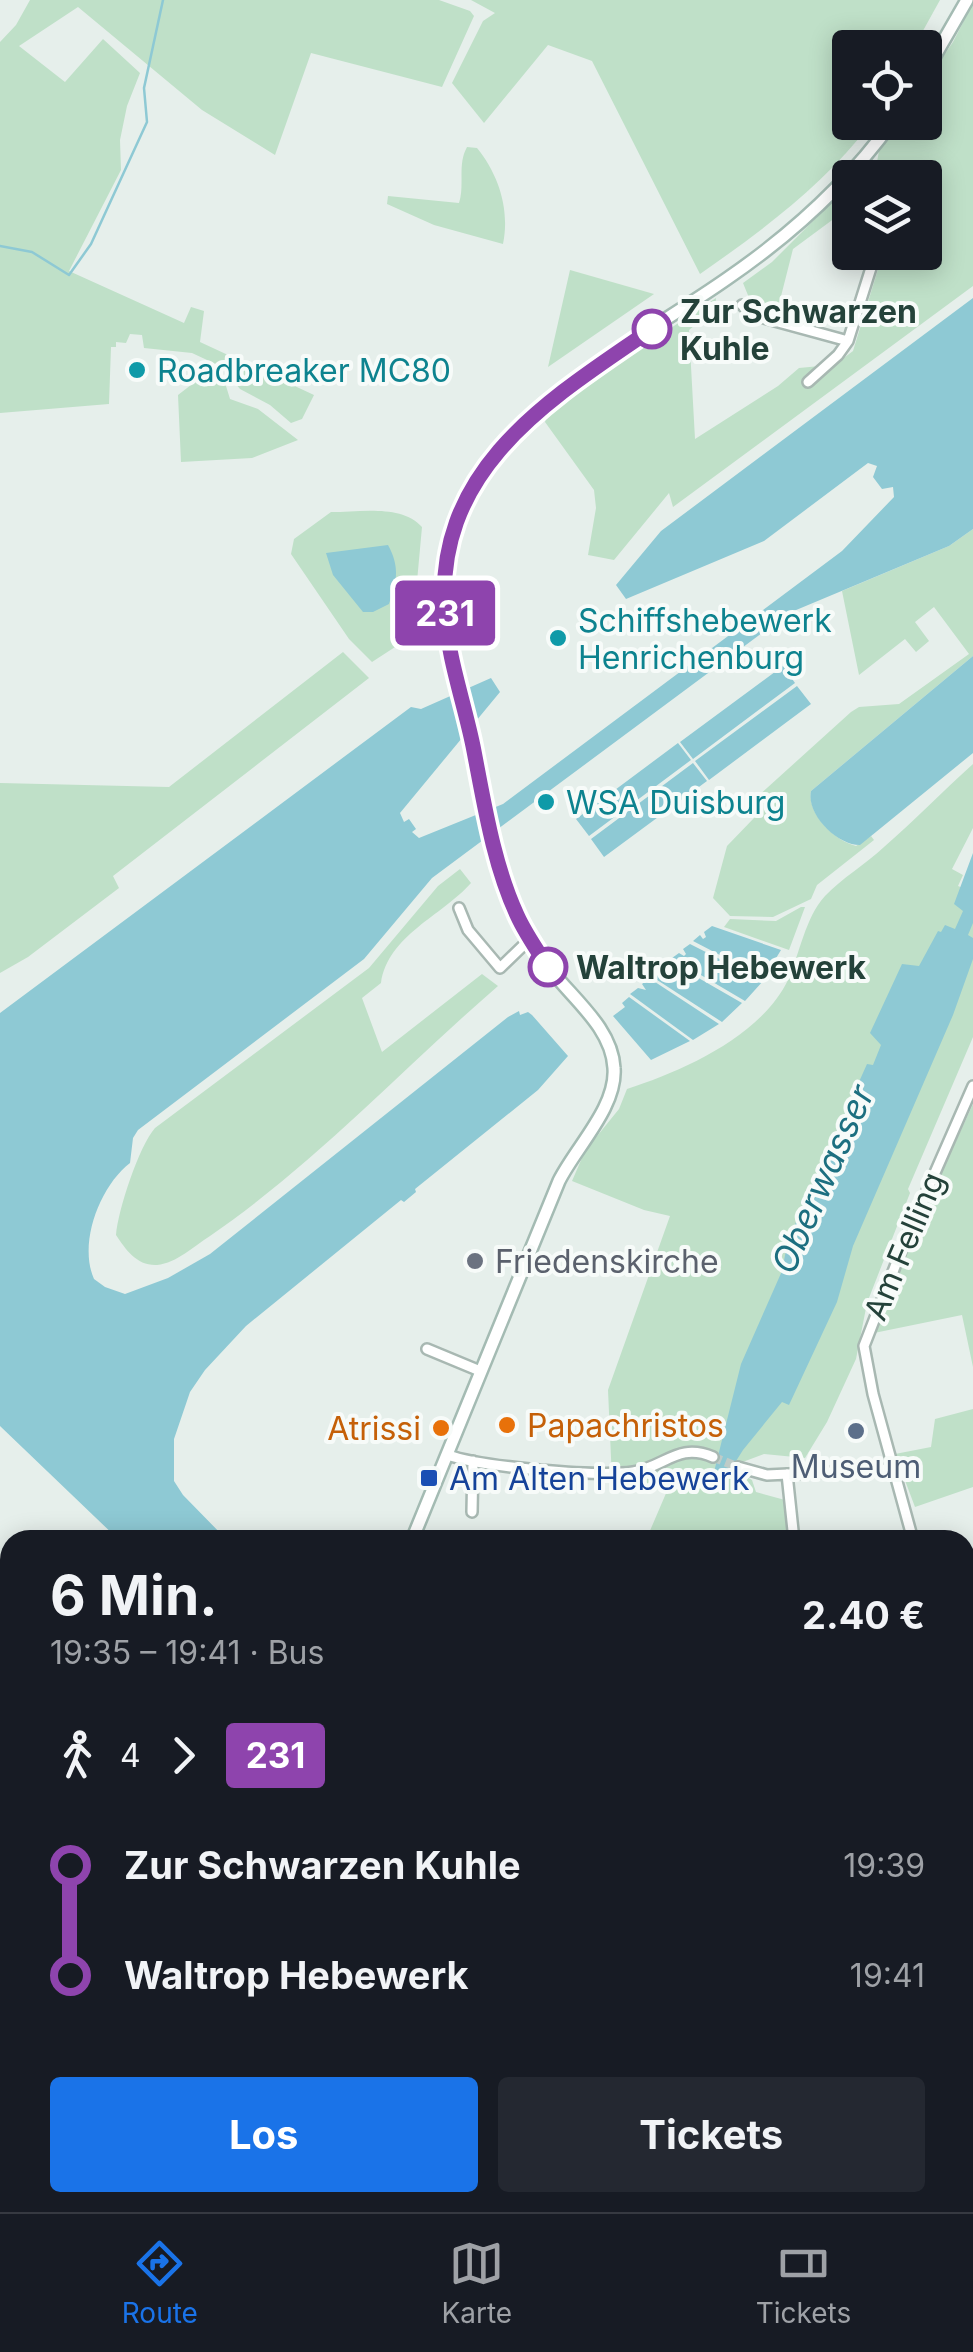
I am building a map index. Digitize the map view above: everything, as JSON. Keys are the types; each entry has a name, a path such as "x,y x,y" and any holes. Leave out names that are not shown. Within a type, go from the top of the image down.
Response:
{"main road":[{"path":"942,44 967,0"},
{"path":"861,160 877,140"},
{"path":"416,1530 559,1182 570,1158 610,1099 615,1073 609,1043 530,939 508,894 494,844 445,618 446,559 460,510 492,457 530,418 566,388 767,249 832,190"}],"street":[{"path":"808,382 848,341 870,270"},
{"path":"742,305 753,315 848,341"},
{"path":"459,908 468,930 500,968 530,939"},
{"name":"Am Felling","path":"910,1530 865,1360 866,1336 973,1086"},
{"path":"427,1349 480,1370"},
{"path":"448,1455 581,1471 635,1472 688,1451 713,1457"},
{"path":"472,1512 474,1461"},
{"path":"738,1467 760,1474 892,1469"},
{"path":"787,1474 793,1530"}],"green space":[{"path":"30,0 439,0 474,16 442,87 311,53 275,155 202,110 78,7 19,46 65,82 103,39 140,73 127,106 120,140 121,170 69,271 184,323 191,307 204,311 200,342 314,395 302,419 291,423 270,405 240,389 222,367 192,353 144,348 142,335 130,334 126,343 116,342 116,347 111,347 109,404 0,413 0,42 16,25"},
{"path":"471,0 940,0 923,30 832,30 832,140 857,140 770,223 700,274 592,61 548,45 484,123 452,83 483,21 495,13"},
{"path":"973,3 973,286 673,507 669,493 614,560 588,555 596,508 594,490 545,422 549,409 716,298 715,309 689,330 695,439 778,386 799,368 829,369 853,351 878,270 942,270 942,160 877,160 886,140 942,140 942,58"},
{"path":"467,147 477,148 497,181 504,206 503,244 434,225 387,204 388,196 459,203"},
{"path":"832,202 832,220 793,249 776,316 754,310 743,283 772,262"},
{"path":"570,270 654,294 548,367"},
{"path":"209,371 222,373 230,399 258,409 298,440 252,458 181,462 178,395"},
{"path":"331,512 392,512 422,527 412,636 372,662 349,639 291,554 294,539"},
{"path":"973,529 973,656 811,791 813,809 831,832 856,846 871,836 874,840 817,885 811,899 773,917 730,916 713,898 727,846 754,818 746,807 851,712 859,707 899,704 969,654 934,607 915,622 929,641 916,652 905,639 859,675 842,591 949,546"},
{"path":"343,652 369,678 113,876 119,888 28,957 0,973 0,783 169,787"},
{"path":"973,764 973,828 952,869 963,875 958,886 973,892 973,1037 908,1189 910,1193 867,1303 856,1359 827,1422 805,1458 764,1454 740,1463 737,1471 752,1480 756,1492 785,1500 786,1530 650,1530 667,1491 612,1480 608,1390 670,1216 644,1210 572,1181 585,1151 619,1109 627,1089 718,1049 776,1000 818,905"},
{"path":"460,869 471,883 405,939 386,966 381,983 362,998 382,1052 482,974 498,986 322,1147 249,1208 171,1261 150,1265 133,1256 116,1235 136,1163 155,1128 369,968 438,886"},
{"path":"805,907 789,950 724,927 730,919 776,921"},
{"path":"973,1104 973,1367 962,1315 874,1333 904,1254"},
{"path":"973,1409 973,1487 915,1507 895,1454 931,1447 935,1419"}],"water":[{"path":"973,298 973,529 949,546 789,613 432,878 364,959 138,1130 130,1163 101,1200 90,1233 94,1279 125,1294 168,1278 210,1254 519,1011 520,1015 532,1015 568,1056 538,1090 246,1326 205,1370 190,1392 174,1439 174,1481 217,1530 109,1530 0,1426 0,1013 411,707 421,709 491,678 500,692 400,813 404,822 409,819 416,829 412,832 419,838 503,804 842,551 894,497 893,487 882,489 873,477 877,466 868,463 764,541 626,599 616,585 661,531"},
{"path":"388,545 396,574 389,604 363,612 333,575 326,553"},
{"path":"973,656 973,753 860,845 833,834 813,809 811,791"},
{"path":"783,666 795,683 693,759 680,742"},
{"path":"797,686 811,704 709,780 695,761"},
{"path":"678,743 691,760 589,836 576,819"},
{"path":"693,763 707,781 604,857 591,839"},
{"name":"Oberwasser","path":"973,853 973,923 968,935 973,938 973,959 953,1015 853,1246 837,1302 789,1405 782,1402 726,1477 714,1472 741,1364 782,1271 788,1240 867,1064 873,1065 881,1045 870,1033 902,964 919,966 938,931 945,925 955,929 963,911 954,904"},
{"path":"712,926 781,950 764,978 693,941 700,935 706,937 704,932"},
{"path":"690,944 763,981 745,1001 672,958 679,953 684,956 683,949"},
{"path":"669,960 742,1003 722,1022 651,976 658,969 662,974 666,972 662,966"},
{"path":"649,978 719,1024 693,1040 630,994 638,988 646,990 642,984"},
{"path":"629,997 690,1041 651,1060 613,1016 625,1007 622,1003"}],"waterway":[{"path":"0,246 32,252 69,275 91,244 147,122 144,88 163,0"}],"tunnel":[{"path":"713,1457 738,1467"}],"bus line":[{"name":"231","path":"548,967 518,919 494,844 445,618 446,559 460,510 501,446 566,388 652,329"}],"place":[{"name":"Zur Schwarzen Kuhle","path":"652,329"},
{"name":"Roadbreaker MC80","path":"137,370"},
{"name":"Schiffshebewerk Henrichenburg","path":"558,638"},
{"name":"WSA Duisburg","path":"546,802"},
{"name":"Waltrop Hebewerk","path":"548,967"},
{"name":"Friedenskirche","path":"475,1261"},
{"name":"Papachristos","path":"507,1425"},
{"name":"Atrissi","path":"441,1428"},
{"name":"Museum","path":"856,1431"},
{"name":"Am Alten Hebewerk","path":"429,1478"}]}
